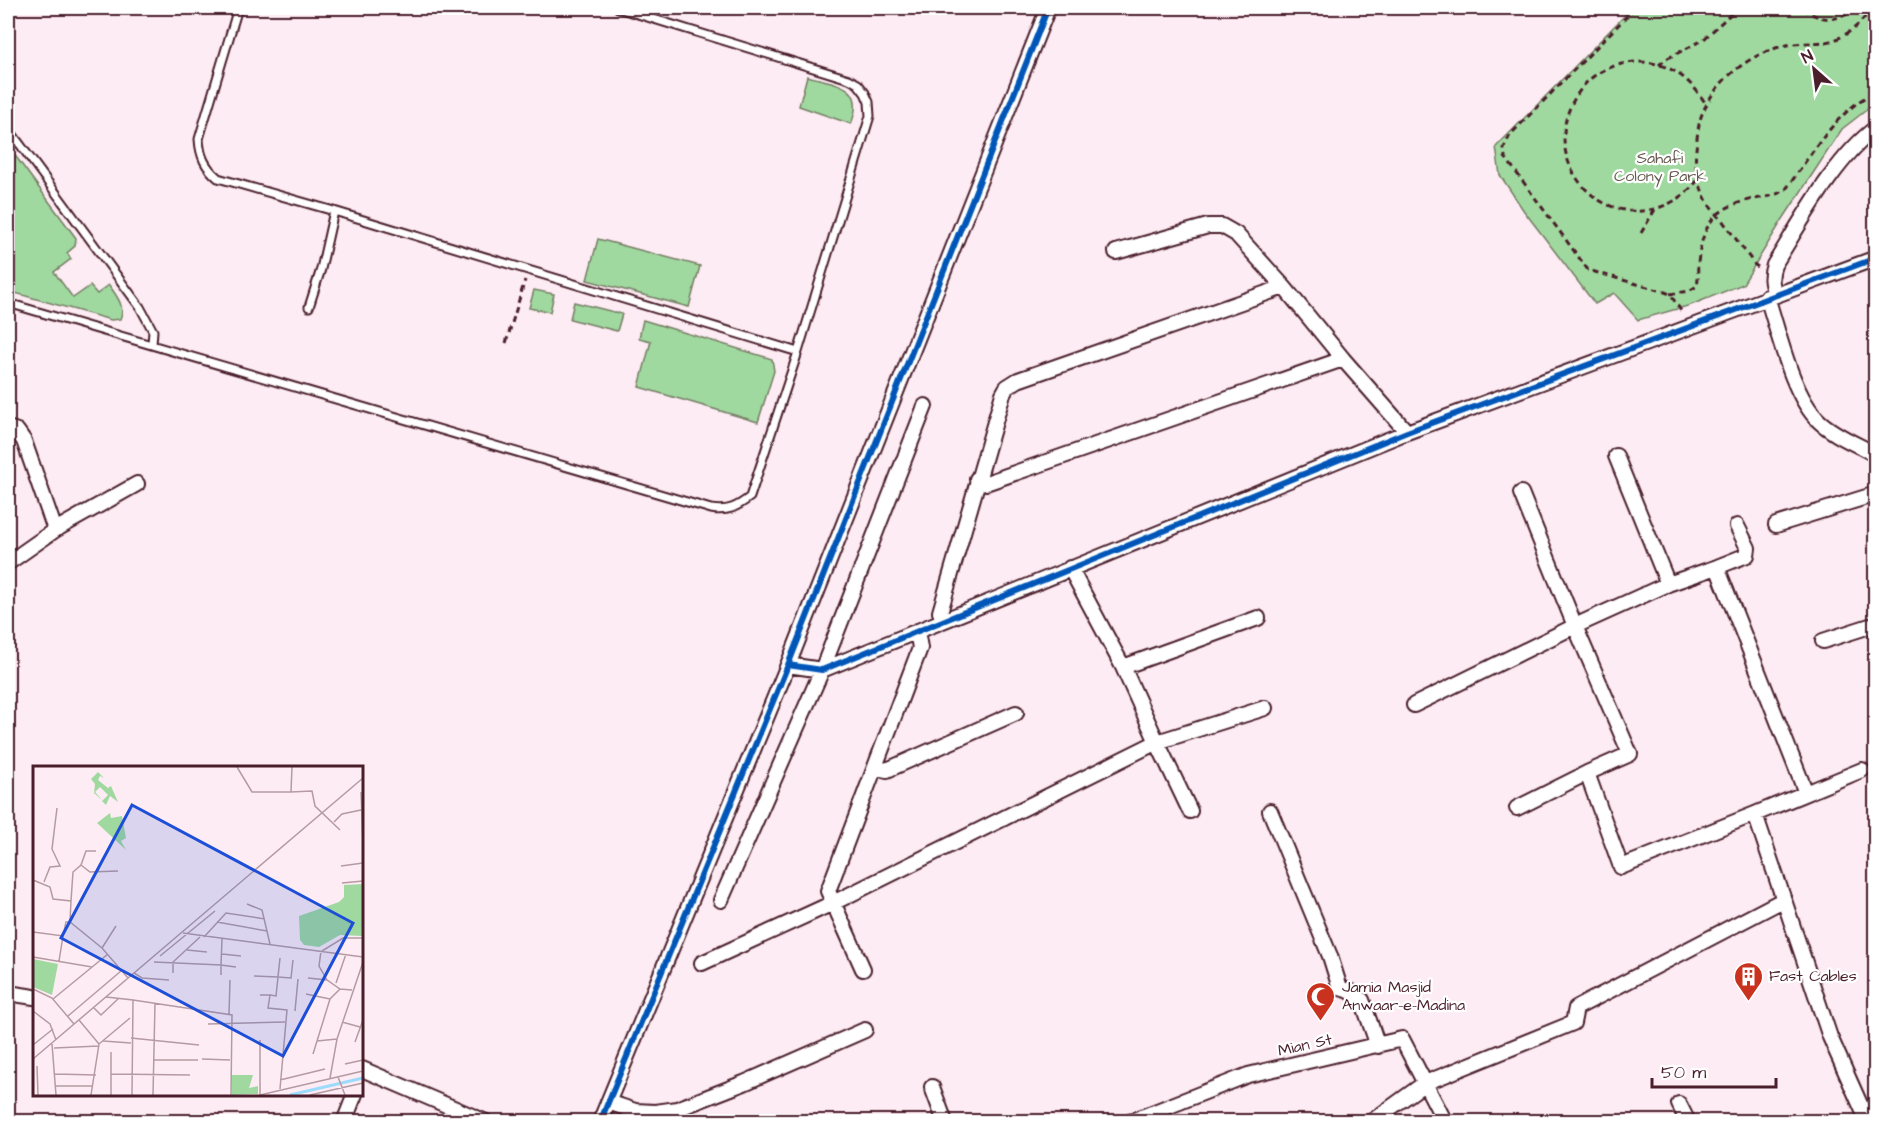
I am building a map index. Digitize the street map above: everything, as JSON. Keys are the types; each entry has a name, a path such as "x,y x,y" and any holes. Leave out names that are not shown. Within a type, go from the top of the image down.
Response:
{"street":[{"path":"600,1122 788,665 1048,8"},
{"path":"1875,128 1834,173 1774,265 1771,274 1771,295 1794,379 1808,409 1830,429 1875,455"},
{"path":"1116,252 1208,226 1222,226 1236,234 1407,432"},
{"path":"788,665 822,670 1407,432 1875,258"},
{"path":"943,620 940,612 978,479 1003,394 1012,383 1284,287"},
{"path":"978,479 986,483 1342,359"},
{"path":"721,900 822,670 925,406"},
{"path":"8,428 17,431 24,441 55,530"},
{"path":"1616,456 1668,584"},
{"path":"8,563 55,530 137,484"},
{"path":"1517,808 1630,754 1521,493"},
{"path":"1776,525 1875,494"},
{"path":"1414,705 1575,626 1668,584 1747,555 1748,549 1737,526"},
{"path":"1717,567 1806,793"},
{"path":"1070,568 1123,667 1190,811"},
{"path":"1123,667 1258,618"},
{"path":"1823,641 1875,624"},
{"path":"863,969 828,891 920,648 917,631"},
{"path":"702,963 833,903 1157,742 1265,708"},
{"path":"876,768 887,770 1016,713"},
{"path":"1587,773 1621,867 1862,770"},
{"path":"1270,811 1330,956 1340,988 1350,991 1362,1000 1378,1046"},
{"path":"1755,814 1830,1037 1868,1122"},
{"path":"1371,1122 1425,1083 1573,1023 1576,1008 1783,900"},
{"path":"8,993 33,997"},
{"path":"608,1102 635,1111 655,1112 677,1109 744,1083 865,1030"},
{"name":"Mian St","path":"1129,1122 1248,1075 1402,1039 1445,1122"},
{"path":"363,1073 486,1122"},
{"path":"932,1087 945,1122"},
{"path":"344,1122 355,1096"},
{"path":"1679,1104 1688,1122"}],"lane":[{"path":"238,8 199,139 200,150 207,169 218,178 798,352"},
{"path":"8,303 640,489 723,511 738,506 750,496 798,352 870,116 869,102 858,84 849,79 618,8"},
{"path":"8,128 140,307 153,331 152,344"},
{"path":"309,307 334,211"}],"path":[{"path":"1635,8 1510,135 1504,152 1505,157 1588,270 1670,294 1689,291 1696,286 1703,236 1708,223 1716,215 1737,203 1777,195 1786,189 1835,122 1859,101 1875,91"},
{"path":"1659,64 1703,40 1737,8"},
{"path":"1803,8 1817,17 1827,18 1845,15 1856,8"},
{"path":"1771,274 1755,265 1716,215 1698,180 1695,154 1702,115 1726,79 1747,61 1769,50 1785,46 1826,42 1839,38 1862,21 1872,8"},
{"path":"1698,180 1674,201 1656,208 1643,211 1611,206 1584,188 1574,175 1563,144 1564,128 1567,112 1584,84 1597,74 1627,62 1659,64 1674,71 1688,80 1707,106"},
{"path":"1641,233 1656,208"},
{"path":"506,343 528,270"},
{"path":"1670,294 1690,326"}],"green space":[{"name":"Sahafi Colony Park","path":"1632,8 1876,8 1875,104 1842,129 1743,284 1691,305 1638,320 1614,293 1595,304 1524,211 1500,175 1496,147"},
{"path":"807,76 838,84 852,94 855,111 851,124 799,106"},
{"path":"8,146 76,238 75,246 67,253 71,259 54,272 73,298 90,286 97,294 109,285 121,306 120,319 111,320 8,291"},
{"path":"598,239 700,266 689,307 587,280"},
{"path":"534,290 554,294 550,312 529,308"},
{"path":"574,302 622,314 617,331 570,319"},
{"path":"643,320 772,359 774,371 758,422 639,387 651,341 639,338"}],"cycle path":[{"path":"600,1122 788,665 1048,8"},
{"path":"788,665 822,670 1407,432 1876,258"}],"place":[{"name":"Fast Cables","path":"1748,1002"},
{"name":"Jamia Masjid Anwaar-e-Madina","path":"1321,1022"}]}
